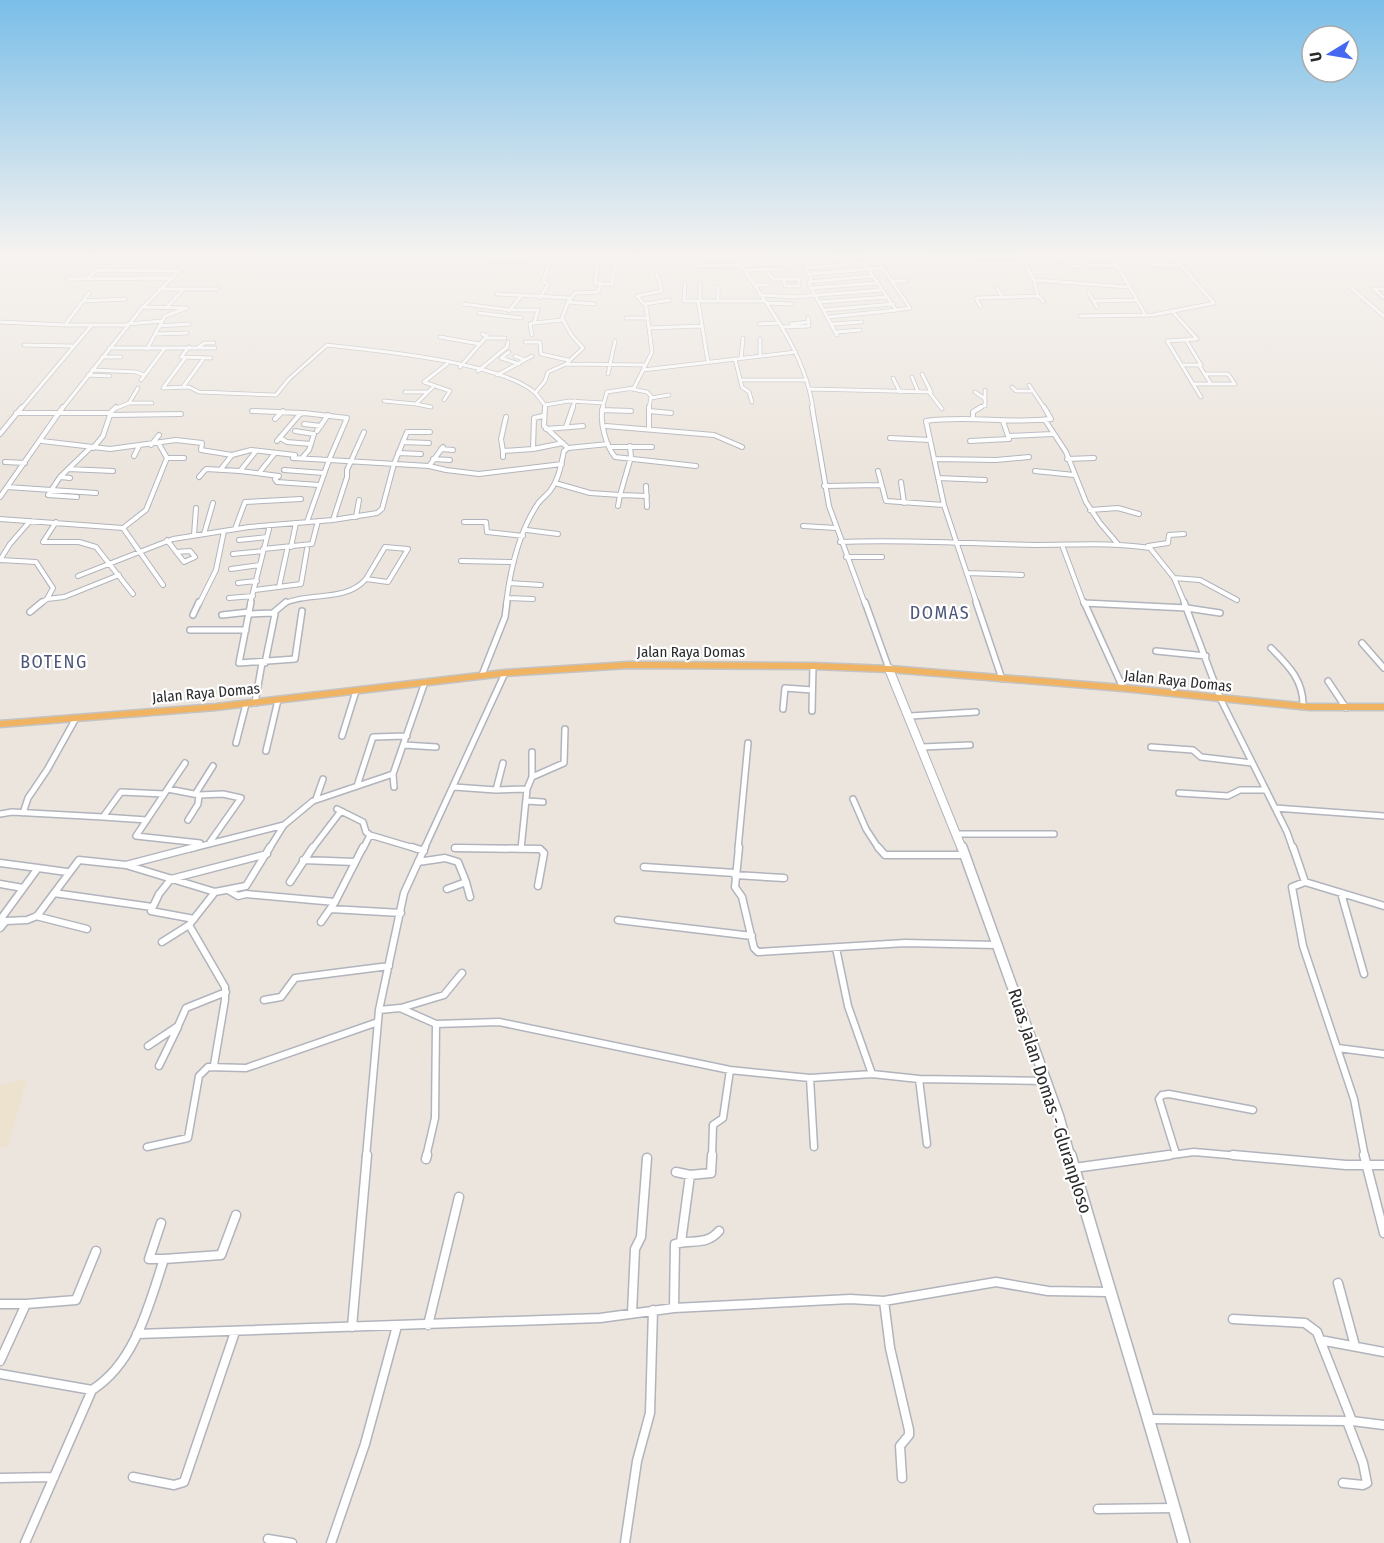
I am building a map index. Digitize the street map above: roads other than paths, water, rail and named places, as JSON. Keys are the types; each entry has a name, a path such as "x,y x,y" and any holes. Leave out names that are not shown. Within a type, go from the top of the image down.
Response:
{"highway":[{"name":"Jalan Raya Domas","path":"0,724 251,703 482,675 628,665 813,666 889,669 1123,688 1303,707 1384,707"}],"main road":[{"name":"Ruas Jalan Domas - Gluranploso","path":"889,669 956,834 1047,1081 1109,1292 1150,1419 1184,1543"}],"street":[{"path":"65,325 127,325"},
{"path":"0,497 127,325"},
{"path":"147,349 159,326 174,325"},
{"path":"530,325 531,335"},
{"path":"535,393 549,372 567,362 583,347 565,325"},
{"path":"632,389 652,352 648,325"},
{"path":"781,325 806,327 809,325"},
{"path":"781,325 796,352 810,389 824,486 840,542 889,669"},
{"path":"833,325 837,334 860,330"},
{"path":"1185,325 1197,339 1167,341 1201,397"},
{"path":"0,434 91,326"},
{"path":"649,328 702,326 708,362"},
{"path":"156,334 187,333"},
{"path":"478,371 507,347 506,340 486,338 482,334"},
{"path":"440,337 480,344"},
{"path":"460,366 486,338"},
{"path":"741,358 743,338"},
{"path":"760,339 760,356"},
{"path":"1186,340 1202,364 1199,365"},
{"path":"608,374 615,341"},
{"path":"525,342 540,342 541,354 567,362 645,365"},
{"path":"24,345 72,346"},
{"path":"109,348 215,346"},
{"path":"186,357 163,387 189,387 199,392 276,395 289,379 325,346 460,366 496,375 535,393 545,405"},
{"path":"189,347 181,356 211,358"},
{"path":"141,381 165,348"},
{"path":"509,352 501,358 519,364"},
{"path":"643,370 796,352"},
{"path":"515,356 525,360"},
{"path":"496,375 532,356"},
{"path":"102,357 121,357"},
{"path":"183,387 204,358"},
{"path":"735,359 741,381 752,402"},
{"path":"444,400 451,391 424,381 447,364"},
{"path":"692,364 693,372"},
{"path":"1182,365 1199,365"},
{"path":"1199,365 1211,384"},
{"path":"92,370 136,372 144,375"},
{"path":"922,374 942,409"},
{"path":"1193,384 1235,384 1230,375 1205,374"},
{"path":"88,375 110,376"},
{"path":"912,376 918,392"},
{"path":"893,378 900,392"},
{"path":"741,381 807,380"},
{"path":"1002,679 944,506 926,421 973,418 1009,421 1051,418 1029,385"},
{"path":"416,404 434,386"},
{"path":"1012,387 1016,391 1032,391"},
{"path":"129,403 138,388"},
{"path":"649,428 651,398 647,392 632,389 610,390 600,417 606,426 609,445 615,457 696,466"},
{"path":"810,389 931,392"},
{"path":"973,418 972,413 978,407 985,407 985,390"},
{"path":"405,392 428,392"},
{"path":"975,392 985,399"},
{"path":"651,398 669,395"},
{"path":"384,401 431,407"},
{"path":"545,405 576,401 604,403"},
{"path":"566,427 576,401"},
{"path":"77,497 49,495 60,477 103,436 115,406 129,403 152,403"},
{"path":"545,405 543,424 568,448"},
{"path":"602,410 631,411"},
{"path":"252,411 283,411 347,419 319,485 307,522"},
{"path":"275,419 283,411"},
{"path":"649,411 671,413"},
{"path":"16,413 181,414"},
{"path":"302,413 278,439 311,444"},
{"path":"1006,413 1009,421"},
{"path":"317,431 327,415"},
{"path":"533,449 534,418 543,416"},
{"path":"503,457 500,443 505,430 506,417"},
{"path":"1045,420 1066,453 1090,510 1101,527 1117,543"},
{"path":"1003,421 1009,436"},
{"path":"304,424 321,426"},
{"path":"546,429 583,426"},
{"path":"606,426 714,435 742,447"},
{"path":"295,431 313,433 311,444 303,457"},
{"path":"78,576 167,540 235,529 373,515 382,509 394,464 407,431 430,432"},
{"path":"333,520 351,461 364,432"},
{"path":"1009,436 1052,434"},
{"path":"150,445 159,435"},
{"path":"970,441 1006,440 1009,436"},
{"path":"890,438 930,440"},
{"path":"42,441 91,448 150,445 176,440 191,441 202,443 201,450 232,455 256,451 329,460 429,466 443,471 476,475 562,464"},
{"path":"403,442 429,443"},
{"path":"503,451 533,449 563,443"},
{"path":"159,444 167,458"},
{"path":"482,675 505,617 509,583 522,536 527,530 537,505 555,483 564,451 568,448 609,445 652,447"},
{"path":"134,456 139,446"},
{"path":"618,506 630,460 630,446"},
{"path":"429,466 442,448 453,450"},
{"path":"240,471 256,451"},
{"path":"259,473 275,453"},
{"path":"398,453 422,454"},
{"path":"221,469 232,455"},
{"path":"294,456 275,479 277,482 319,485"},
{"path":"934,459 1004,460 1029,457"},
{"path":"167,458 184,458"},
{"path":"0,519 123,528 146,510 167,458"},
{"path":"1067,459 1094,458"},
{"path":"433,459 450,460"},
{"path":"5,462 25,463"},
{"path":"68,469 113,471"},
{"path":"199,477 206,469 279,476"},
{"path":"284,470 324,473"},
{"path":"878,471 886,501 944,506"},
{"path":"1035,471 1074,475"},
{"path":"60,477 70,478"},
{"path":"938,478 985,480"},
{"path":"902,482 904,503"},
{"path":"555,483 597,494 647,496"},
{"path":"824,486 881,485"},
{"path":"646,486 647,507"},
{"path":"7,487 96,493"},
{"path":"235,529 245,502 301,499"},
{"path":"356,518 359,500"},
{"path":"204,534 213,503"},
{"path":"1090,510 1118,508 1139,514"},
{"path":"194,535 196,511 211,512"},
{"path":"30,521 10,544 0,560 38,563 53,588 47,599 30,612"},
{"path":"233,554 289,549 313,543 318,521"},
{"path":"56,522 43,542 92,544 100,549 133,594"},
{"path":"464,522 486,522 487,532 522,536"},
{"path":"279,587 296,523"},
{"path":"270,525 238,661 242,664 264,663 296,658 302,611"},
{"path":"803,526 836,528"},
{"path":"123,528 163,585"},
{"path":"527,530 558,534"},
{"path":"193,615 216,570 224,531"},
{"path":"840,542 1062,545 1117,543 1148,546 1168,543 1167,536 1184,534"},
{"path":"239,540 267,537"},
{"path":"167,540 176,552"},
{"path":"1062,545 1084,603 1123,688"},
{"path":"1148,546 1172,575 1206,656 1221,700 1287,832 1305,882"},
{"path":"222,615 273,613 285,601 352,590 366,579 385,547 408,549 388,582 366,579"},
{"path":"229,598 301,584 307,549"},
{"path":"846,557 882,557"},
{"path":"461,561 514,562"},
{"path":"231,569 260,565"},
{"path":"967,573 1022,575"},
{"path":"47,599 64,597 119,575"},
{"path":"1172,575 1200,580 1217,587 1237,600"},
{"path":"238,583 257,581"},
{"path":"509,583 541,585"},
{"path":"508,598 533,599"},
{"path":"1084,603 1187,608 1220,613"},
{"path":"236,743 264,663 275,614 273,613"},
{"path":"190,630 246,630"},
{"path":"1362,643 1384,668"},
{"path":"1271,648 1296,675 1302,686 1303,707"},
{"path":"1155,651 1206,656"},
{"path":"812,711 813,666"},
{"path":"352,1327 379,1010 404,893 505,673"},
{"path":"1328,681 1346,708"},
{"path":"394,787 393,774 425,682"},
{"path":"783,709 785,688 812,690"},
{"path":"342,736 356,691"},
{"path":"266,751 278,700"},
{"path":"910,716 976,712"},
{"path":"23,813 28,798 47,770 76,718"},
{"path":"531,777 537,772 555,769 564,763 565,729"},
{"path":"357,786 373,738 407,736"},
{"path":"748,743 735,886 742,897 754,948 758,952 905,943 998,945"},
{"path":"404,745 436,747"},
{"path":"922,747 970,745"},
{"path":"1151,747 1192,750 1201,757 1252,763"},
{"path":"521,849 527,789 531,777 532,752"},
{"path":"185,763 136,836 208,843"},
{"path":"496,790 503,763"},
{"path":"188,820 198,804 198,794 213,766"},
{"path":"0,924 10,919 31,919 36,916 67,872 79,860 126,865 215,892 246,886 284,825 316,799 393,774"},
{"path":"316,799 323,779"},
{"path":"454,788 527,789"},
{"path":"168,789 241,798 208,843"},
{"path":"1179,793 1228,796 1240,790 1266,790"},
{"path":"103,817 121,792 164,794"},
{"path":"853,799 861,819 885,855 964,855"},
{"path":"526,801 543,802"},
{"path":"1275,808 1384,816"},
{"path":"290,882 339,810 363,822 366,832 370,835 424,851"},
{"path":"0,814 23,813 147,820"},
{"path":"126,865 284,825"},
{"path":"956,834 1054,834"},
{"path":"321,922 335,902 370,835"},
{"path":"455,848 540,849 544,853 538,886"},
{"path":"214,1065 226,992 223,982 191,922 153,913 152,907 171,879 267,854"},
{"path":"418,862 437,859 455,860 459,863 470,897"},
{"path":"303,860 355,861"},
{"path":"0,863 67,872"},
{"path":"644,867 784,878"},
{"path":"0,924 38,868"},
{"path":"447,889 466,882"},
{"path":"1384,906 1305,882 1296,885 1292,891 1302,928 1303,946 1354,1099 1366,1164 1384,1233"},
{"path":"0,884 23,888"},
{"path":"228,890 238,896 246,894 335,902"},
{"path":"162,942 191,922 215,892"},
{"path":"54,893 73,894 124,906 152,907"},
{"path":"1341,893 1364,974"},
{"path":"331,909 401,914"},
{"path":"36,916 87,930"},
{"path":"618,920 752,936"},
{"path":"836,948 848,1006 872,1074"},
{"path":"264,1000 281,998 295,978 389,966"},
{"path":"379,1010 400,1008 444,995 462,973"},
{"path":"159,1066 186,1008 226,992"},
{"path":"400,1008 436,1024 499,1022 730,1070 810,1078 872,1074 919,1079 1047,1081"},
{"path":"147,1147 188,1138 202,1070 214,1065 246,1068 378,1022"},
{"path":"426,1160 435,1118 436,1024"},
{"path":"148,1046 178,1026"},
{"path":"1338,1048 1384,1054"},
{"path":"676,1172 690,1175 711,1173 713,1125 723,1118 730,1070"},
{"path":"810,1078 814,1147"},
{"path":"919,1079 927,1144"},
{"path":"1176,1154 1159,1099 1162,1095 1169,1094 1253,1110"},
{"path":"1074,1168 1203,1152 1346,1165 1384,1165"},
{"path":"632,1313 635,1249 641,1237 647,1158"},
{"path":"681,1242 690,1175"},
{"path":"428,1324 459,1197"},
{"path":"161,1223 149,1259 221,1255 236,1215"},
{"path":"674,1308 674,1246 681,1242 701,1242 713,1239 719,1231"},
{"path":"0,1304 26,1305 76,1300 96,1251"},
{"path":"0,1374 92,1390 99,1388 125,1356 137,1334 164,1259"},
{"path":"137,1334 600,1318 674,1308 850,1299 884,1301 996,1282 1047,1291 1109,1292"},
{"path":"1338,1283 1355,1346"},
{"path":"884,1301 890,1348 909,1430 909,1435 900,1446 902,1478"},
{"path":"0,1361 26,1305"},
{"path":"625,1543 637,1461 650,1413 653,1310"},
{"path":"1233,1319 1305,1323 1312,1326 1320,1340 1349,1421 1367,1483 1363,1485 1343,1483"},
{"path":"331,1543 365,1444 398,1326"},
{"path":"133,1477 174,1485 184,1482 235,1332"},
{"path":"1320,1340 1384,1352"},
{"path":"25,1543 92,1390"},
{"path":"1150,1419 1349,1421 1384,1425"},
{"path":"0,1478 54,1477"},
{"path":"1098,1509 1174,1508"},
{"path":"268,1539 292,1543"}],"district":[{"name":"DOMAS","path":"940,613"},
{"name":"BOTENG","path":"54,662"}]}
